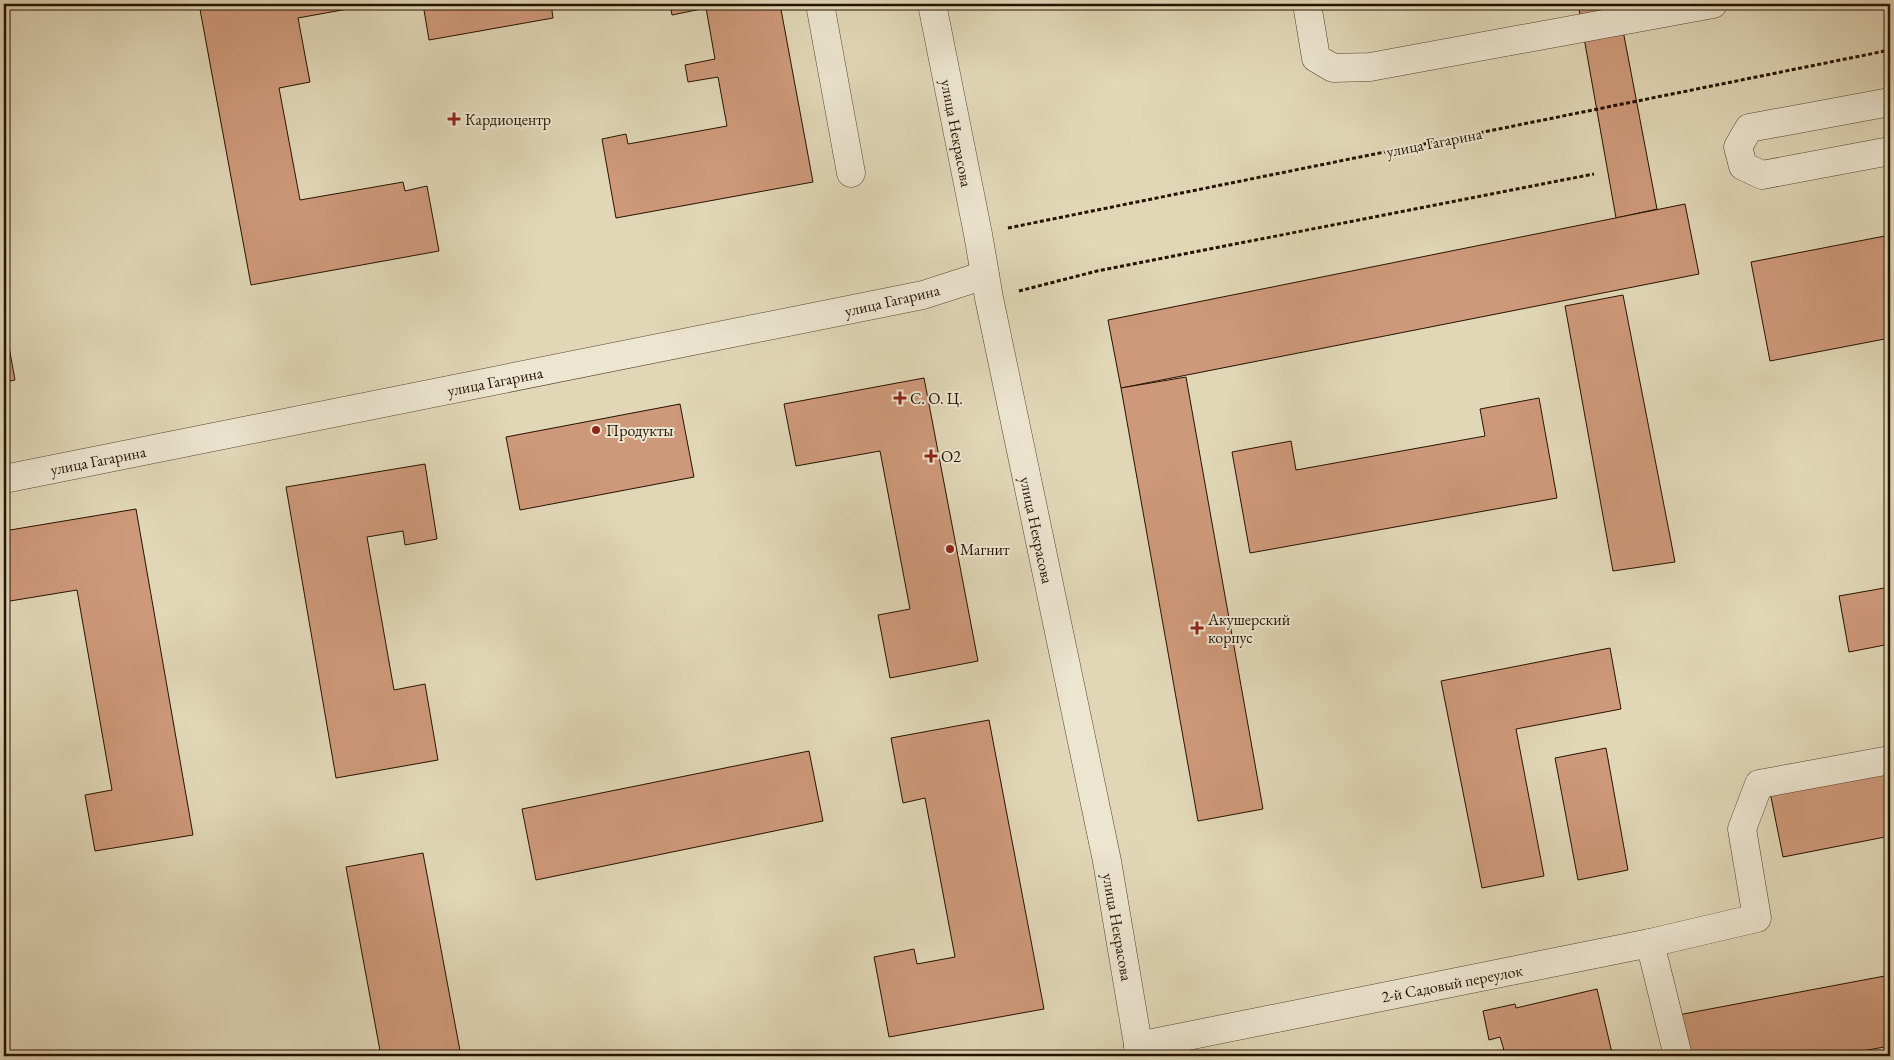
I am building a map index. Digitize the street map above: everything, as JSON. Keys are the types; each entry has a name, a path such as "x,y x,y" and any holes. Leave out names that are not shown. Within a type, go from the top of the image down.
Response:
{"street":[{"path":"820,4 851,173"},
{"name":"улица Некрасова","path":"932,4 987,286 1107,861 1139,1051"},
{"path":"1307,4 1316,58 1332,68 1370,67 1713,4"},
{"path":"1890,102 1749,128 1738,147 1743,166 1762,175 1890,151"},
{"name":"улица Гагарина","path":"4,479 923,296 987,286"},
{"name":"2-й Садовый переулок","path":"1139,1051 1650,943 1758,918 1742,829 1759,784 1890,760"},
{"path":"1650,943 1678,1056"}],"path":[{"name":"улица Гагарина","path":"978,234 1890,50"},
{"path":"987,286 1097,271 1594,174"}],"building":[{"path":"199,4 375,4 298,18 310,82 279,88 300,200 403,182 405,191 427,186 439,251 251,285"},
{"path":"423,4 551,4 553,18 429,40"},
{"path":"670,4 780,4 813,182 616,218 602,139 626,134 628,144 727,126 718,77 688,82 685,65 715,59 706,8 672,15"},
{"path":"1578,4 1618,4 1657,209 1616,218"},
{"path":"1685,204 1699,274 1121,388 1108,320"},
{"path":"1890,235 1890,338 1770,361 1751,262"},
{"path":"1623,295 1675,562 1613,571 1565,306"},
{"path":"4,319 15,380 4,382"},
{"name":"Акушерский корпус","path":"1186,377 1263,809 1198,821 1121,388"},
{"path":"924,378 978,661 890,678 878,615 910,609 880,451 796,466 784,404"},
{"path":"1539,398 1557,498 1250,553 1232,452 1291,441 1296,470 1485,436 1480,409"},
{"path":"680,404 694,477 520,510 506,437"},
{"path":"425,464 437,539 405,545 403,531 367,537 394,690 425,684 438,760 336,778 286,487"},
{"path":"136,509 193,835 95,851 85,795 112,790 77,590 4,602 4,531"},
{"path":"1890,587 1890,644 1849,652 1839,596"},
{"path":"1610,648 1621,709 1516,729 1544,876 1482,888 1441,681"},
{"path":"989,720 1044,1009 889,1037 874,957 914,949 917,964 955,957 925,798 903,803 891,738"},
{"path":"1606,748 1628,870 1578,880 1555,758"},
{"path":"809,751 823,821 536,880 522,809"},
{"path":"1890,764 1890,836 1783,857 1769,787"},
{"path":"423,853 461,1056 381,1056 346,867"},
{"path":"1890,975 1890,1046 1834,1056 1686,1056 1678,1015"},
{"path":"1597,989 1612,1053 1599,1056 1500,1056 1498,1051 1504,1050 1500,1037 1489,1040 1483,1011 1515,1004 1516,1008"}],"place":[{"name":"Кардиоцентр","path":"454,119"},
{"name":"С. О. Ц.","path":"900,398"},
{"name":"Продукты","path":"596,430"},
{"name":"O2","path":"931,456"},
{"name":"Магнит","path":"950,549"},
{"name":"Акушерский корпус","path":"1197,628"}]}
